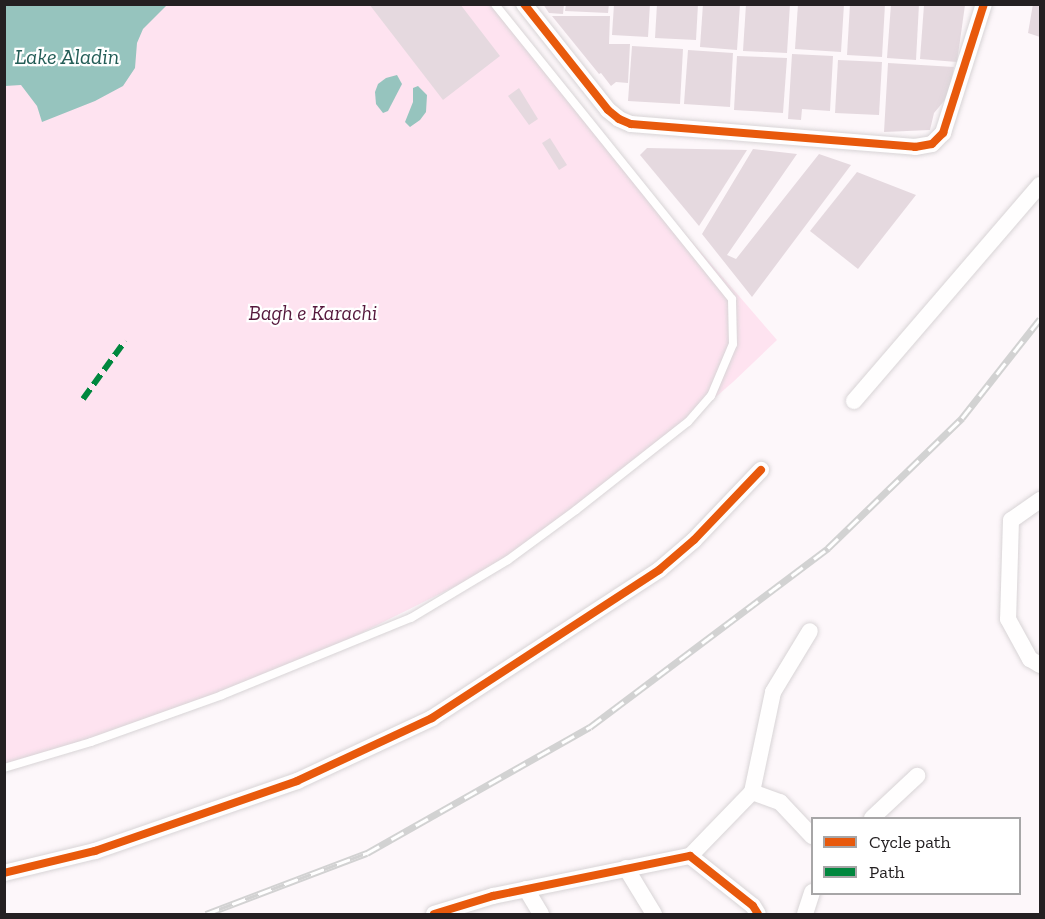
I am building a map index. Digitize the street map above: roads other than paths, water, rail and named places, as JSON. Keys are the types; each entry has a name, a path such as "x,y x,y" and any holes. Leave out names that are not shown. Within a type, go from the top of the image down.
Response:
{"street":[{"path":"524,4 608,110 619,119 631,124 915,147 932,144 943,133 984,4"},
{"path":"854,401 1041,185"},
{"path":"4,873 96,851 297,780 432,718 659,570 694,540 761,470"},
{"path":"1041,500 1011,520 1008,619 1030,659 1041,665"},
{"path":"434,915 526,889 690,856 752,792 773,692 810,631"},
{"path":"874,817 917,776"},
{"path":"752,792 780,802 811,834"},
{"path":"690,856 753,906 758,915"},
{"path":"626,868 654,915"},
{"path":"526,889 541,915"},
{"path":"805,914 812,895"}],"lane":[{"path":"4,768 91,742 222,695 411,618 508,560 576,510 672,435 711,396 733,344 732,299 495,4"}],"water":[{"name":"Lake Aladin","path":"5,4 167,5 143,29 137,43 135,68 123,86 95,101 42,122 37,106 21,85 5,86"},
{"path":"397,75 402,84 388,111 383,113 376,104 375,92 378,84 386,78"},
{"path":"418,86 427,95 426,112 410,127 405,122 413,102 413,88"}],"railway":[{"path":"206,914 367,853 590,727 828,548 962,418 1040,319"}],"park label":[{"name":"Bagh e Karachi","path":"313,313"}]}
